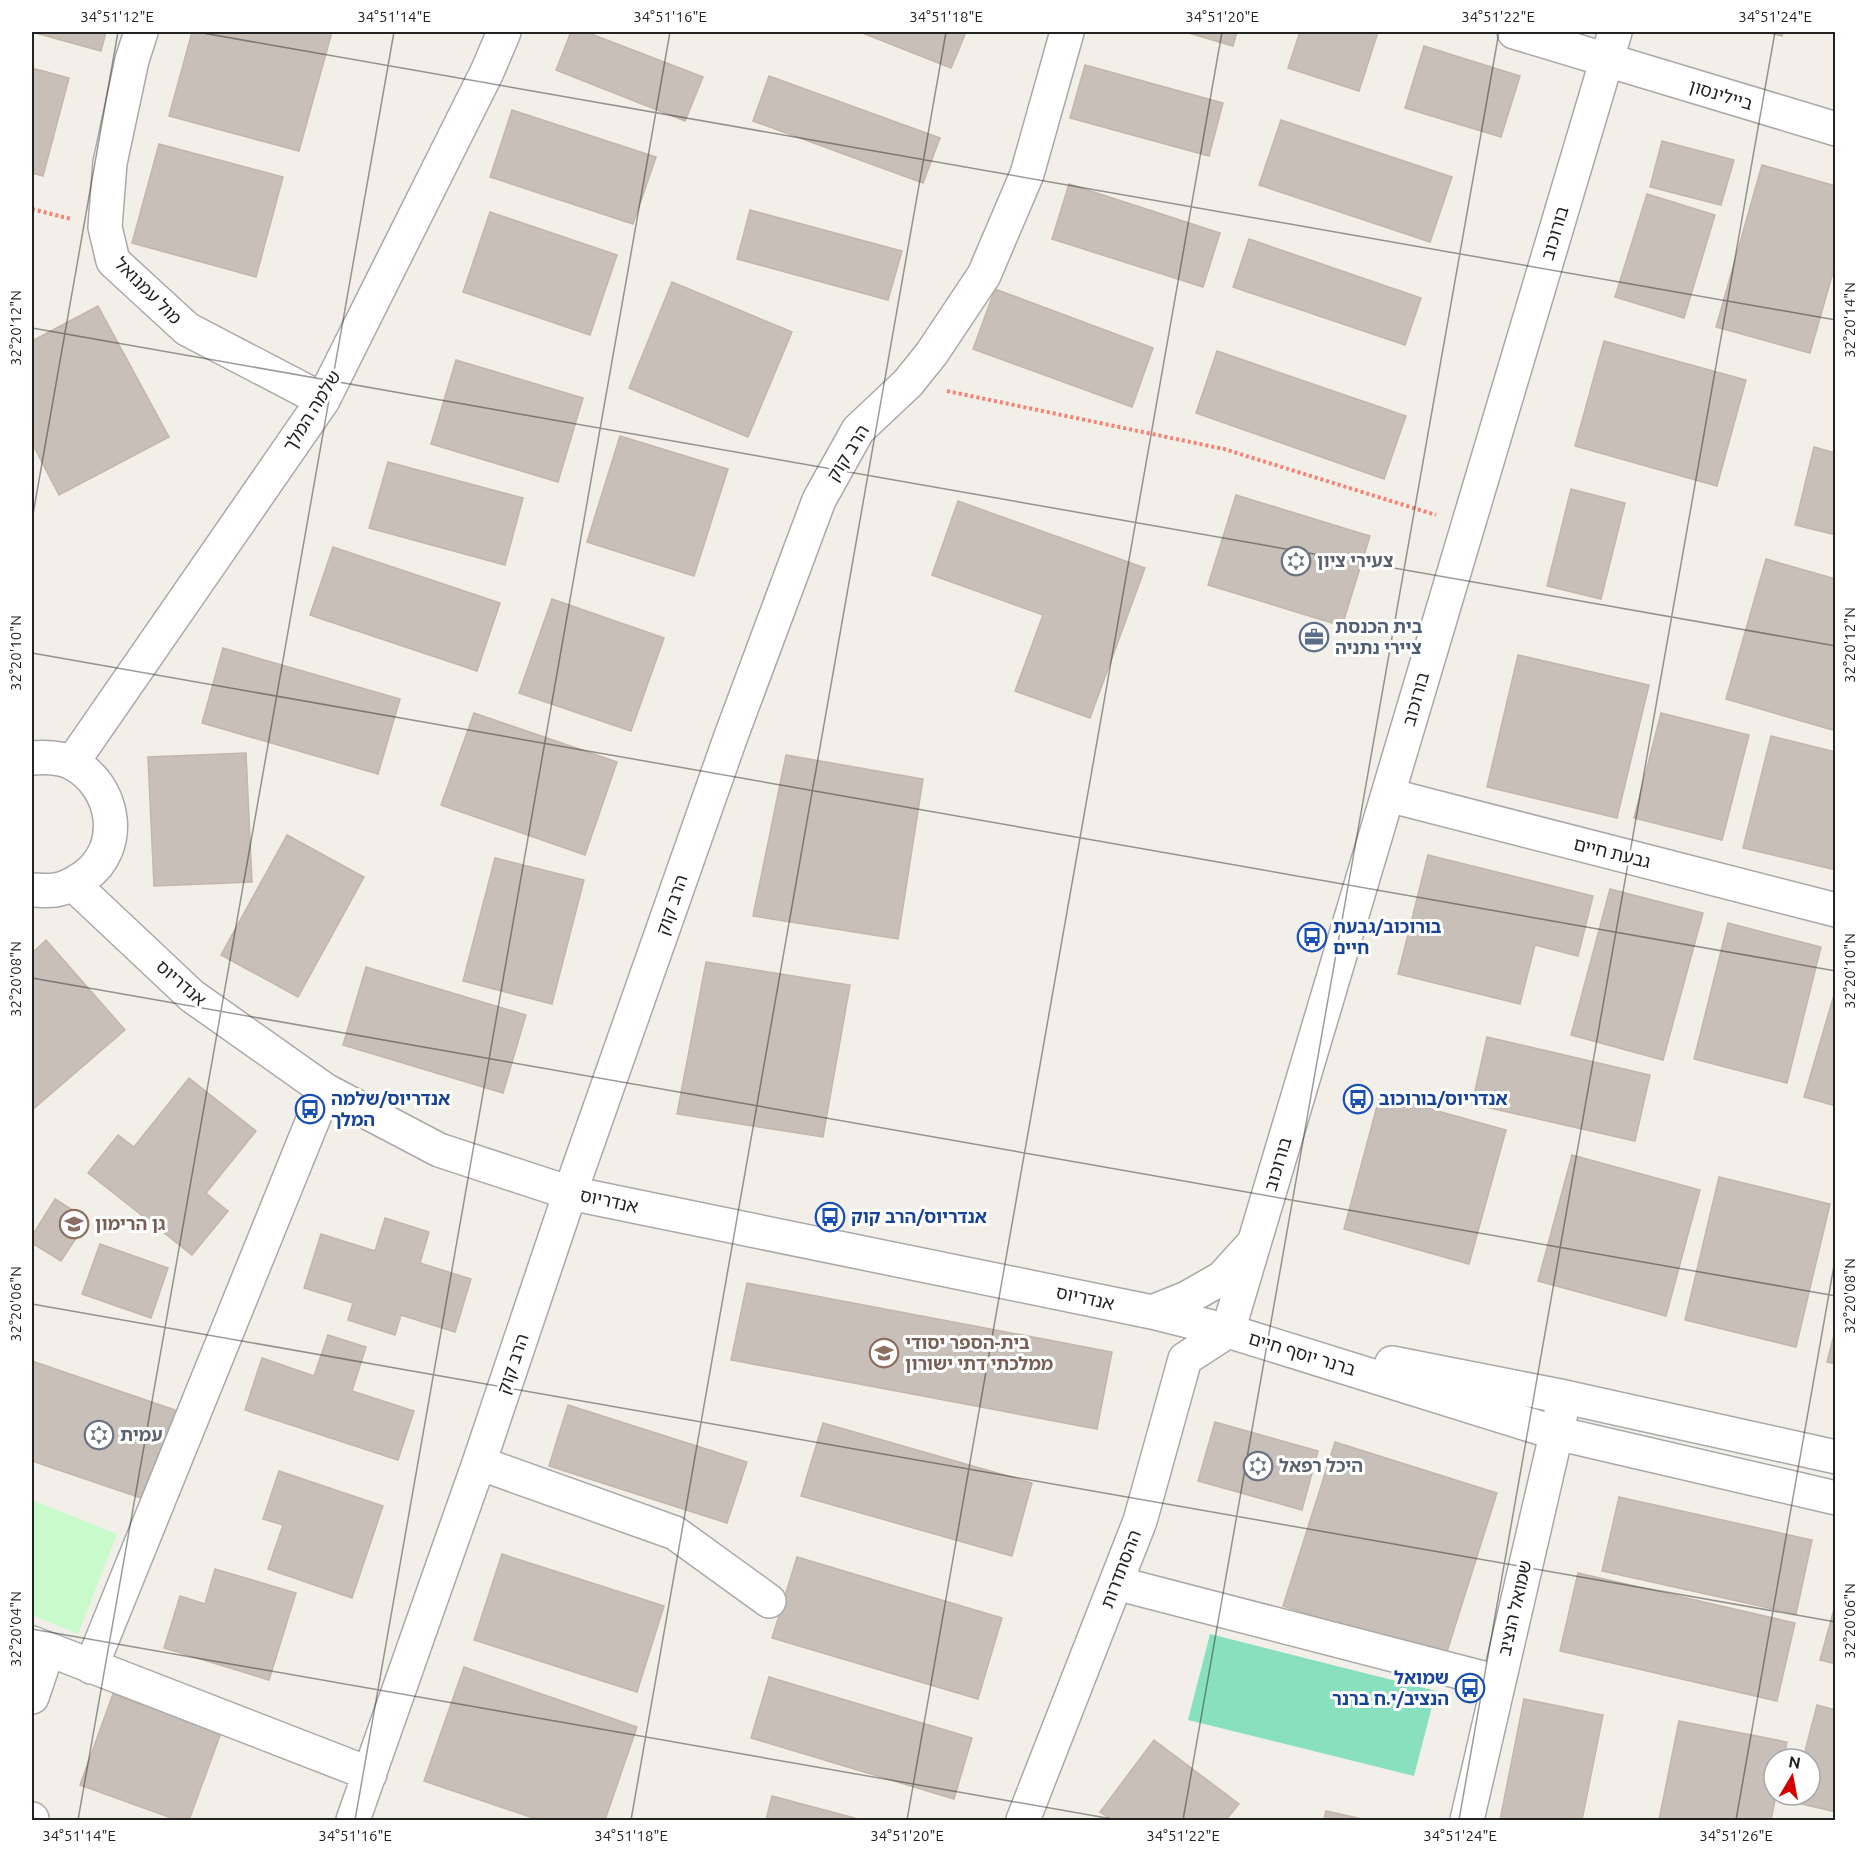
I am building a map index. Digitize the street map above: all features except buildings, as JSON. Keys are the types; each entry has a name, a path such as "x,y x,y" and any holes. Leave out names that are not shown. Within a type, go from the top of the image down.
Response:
{"street":[{"name":"מול עמנואל","path":"141,32 132,60 110,163 105,227 113,261 187,329 323,400"},
{"name":"שלמה המלך","path":"72,762 323,400 487,72 504,32"},
{"name":"הרב קוק","path":"353,1821 480,1463 570,1193 731,736 819,500 858,430 908,383 932,353 984,275 1027,174 1067,32"},
{"path":"1514,32 1610,46"},
{"name":"ביילינסון","path":"1610,46 1836,129"},
{"name":"בורוכוב","path":"1228,1331 1610,46"},
{"path":"32,758 49,757 72,762 94,779 106,799 111,814 110,838 106,852 92,871 73,884 55,890 32,890"},
{"name":"גבעת חיים","path":"1388,795 1836,910"},
{"name":"אנדריוס","path":"73,884 192,996 325,1090 439,1150 570,1193 1152,1312 1228,1331"},
{"path":"91,1667 325,1090"},
{"path":"1152,1312 1187,1298 1222,1278 1255,1243"},
{"name":"ברנר יוסף חיים","path":"1228,1331 1565,1396 1836,1457"},
{"name":"ברנר יוסף חיים","path":"1228,1331 1556,1433 1836,1498"},
{"name":"ההסתדרות","path":"1023,1821 1140,1521 1185,1359 1228,1331"},
{"name":"שמואל הנציב","path":"1467,1821 1565,1396"},
{"path":"480,1463 675,1533 770,1601"},
{"path":"1116,1583 1498,1682"},
{"path":"32,1697 40,1646 370,1774"}],"path":[{"path":"32,208 105,227"},
{"path":"908,383 1224,449 1440,516 1469,522"}],"green space":[{"path":"32,1500 117,1534 78,1634 32,1615"},
{"path":"1210,1634 1436,1691 1414,1776 1188,1720"}],"place":[{"name":"צעירי ציון","path":"1296,561"},
{"name":"בית הכנסת ציירי נתניה","path":"1314,637"},
{"name":"בורוכוב/גבעת חיים","path":"1312,937"},
{"name":"אנדריוס/בורוכוב","path":"1358,1099"},
{"name":"אנדריוס/שלמה המלך","path":"310,1109"},
{"name":"אנדריוס/הרב קוק","path":"830,1217"},
{"name":"גן הרימון","path":"74,1224"},
{"name":"בית-הספר יסודי ממלכתי דתי ישורון","path":"884,1353"},
{"name":"עמית","path":"99,1435"},
{"name":"היכל רפאל","path":"1258,1466"},
{"name":"שמואל הנציב/י.ח ברנר","path":"1470,1688"}]}
